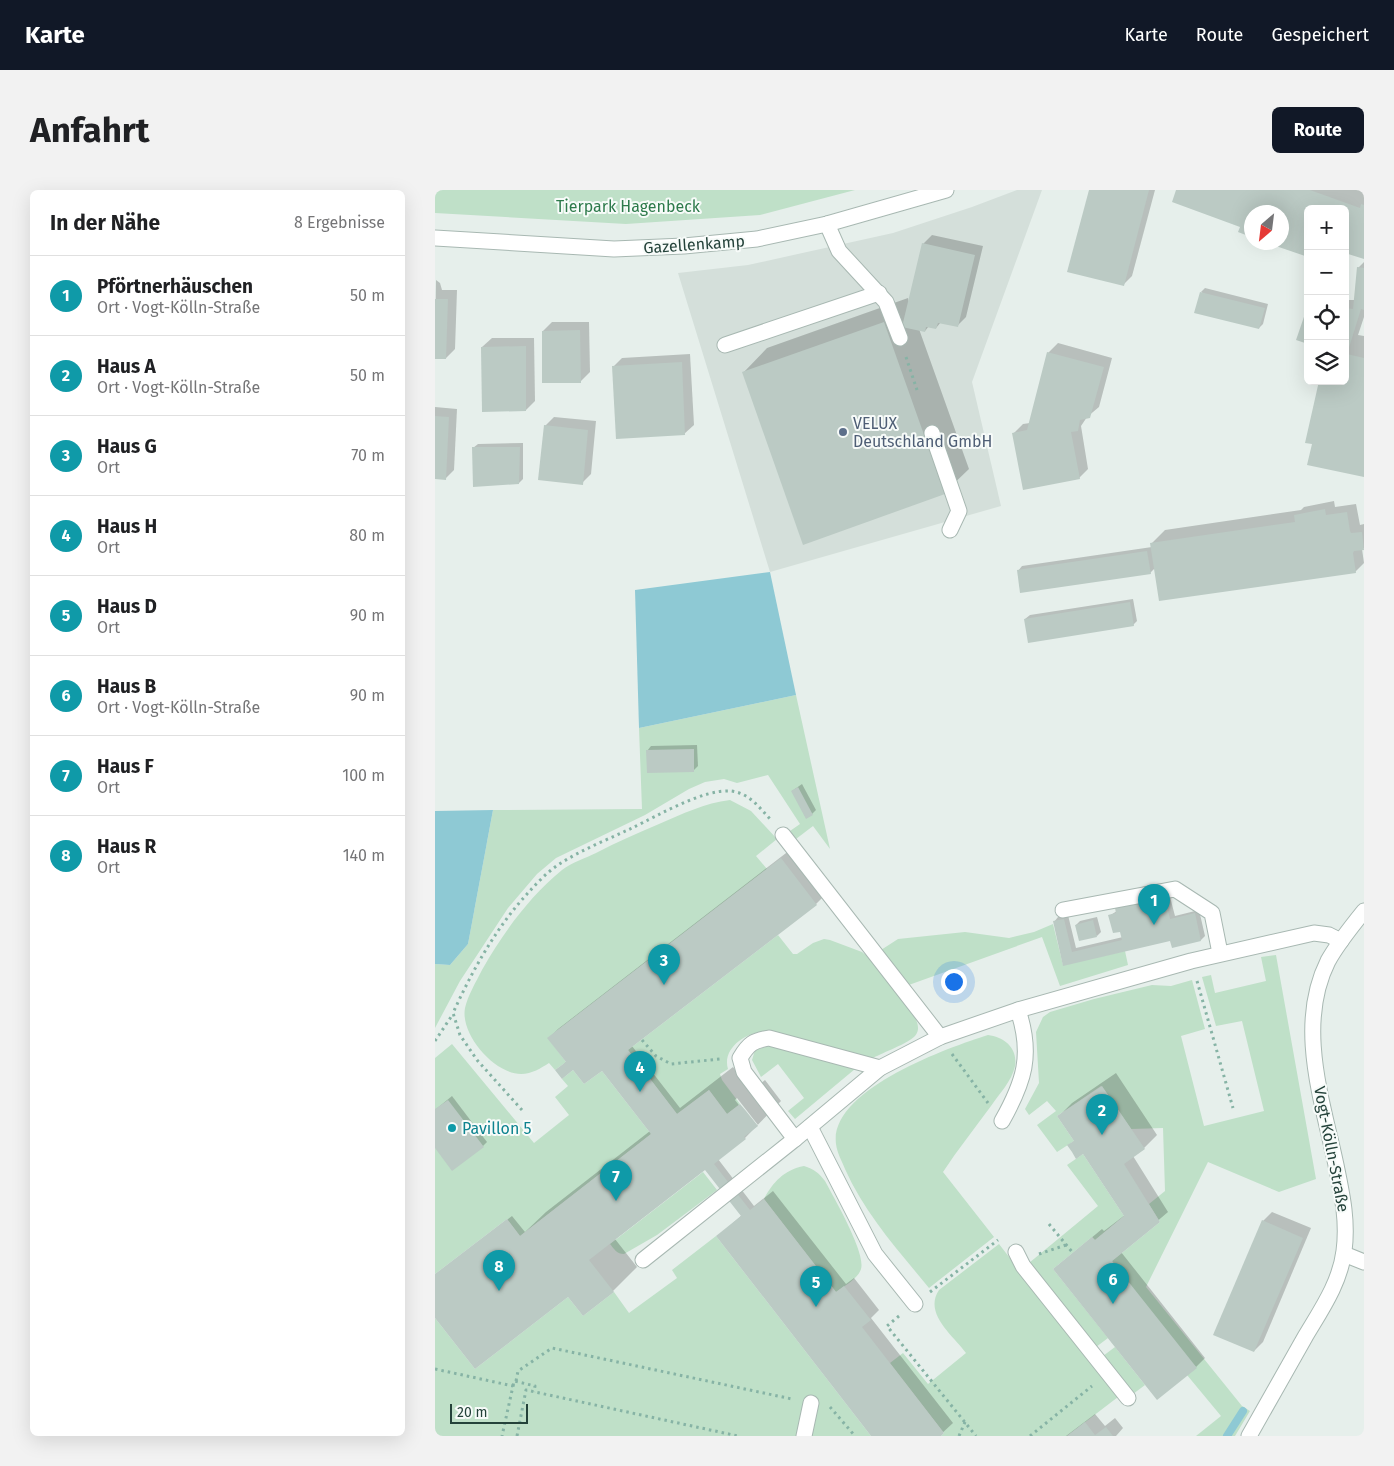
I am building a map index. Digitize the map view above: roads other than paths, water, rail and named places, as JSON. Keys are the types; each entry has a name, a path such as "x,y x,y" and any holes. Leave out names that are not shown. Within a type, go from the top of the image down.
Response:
{"street":[{"name":"Gazellenkamp","path":"435,238 614,249 684,246 757,238 827,224 946,190"},
{"path":"827,224 839,250 886,302 900,338"},
{"path":"725,345 879,293"},
{"path":"932,433 959,511 950,530"},
{"path":"783,835 940,1037"},
{"path":"1063,910 1175,889 1213,913 1220,953"},
{"name":"Vogt-Kölln-Straße","path":"1249,1436 1334,1285 1344,1254 1346,1227 1343,1200 1315,1062 1313,1012 1320,980 1329,960 1364,911"},
{"path":"643,1260 810,1127 880,1068 940,1037 1018,1010 1220,953 1314,933 1329,935 1341,941"},
{"path":"1002,1121 1015,1097 1023,1076 1026,1049 1024,1028 1018,1010"},
{"path":"795,1139 744,1072 740,1058 754,1040 769,1038 880,1068"},
{"path":"810,1127 875,1254 915,1304"},
{"path":"1344,1254 1364,1262"},
{"path":"1019,1259 1128,1398"},
{"path":"804,1436 811,1403"}],"water":[{"path":"770,572 796,695 639,728 635,590"},
{"path":"493,810 468,944 450,965 435,964 435,811"}],"waterway":[{"path":"1227,1436 1243,1411"}],"place":[{"name":"VELUX Deutschland GmbH","path":"843,432"},
{"name":"Pförtnerhäuschen","path":"1154,925"},
{"name":"Haus G","path":"664,985"},
{"name":"Haus H","path":"640,1092"},
{"name":"Pavillon 5","path":"452,1128"},
{"name":"Haus A","path":"1102,1135"},
{"name":"Haus F","path":"616,1201"},
{"name":"Haus R","path":"499,1291"},
{"name":"Haus B","path":"1113,1304"},
{"name":"Haus D","path":"816,1307"}],"park label":[{"name":"Tierpark Hagenbeck","path":"628,206"}]}
